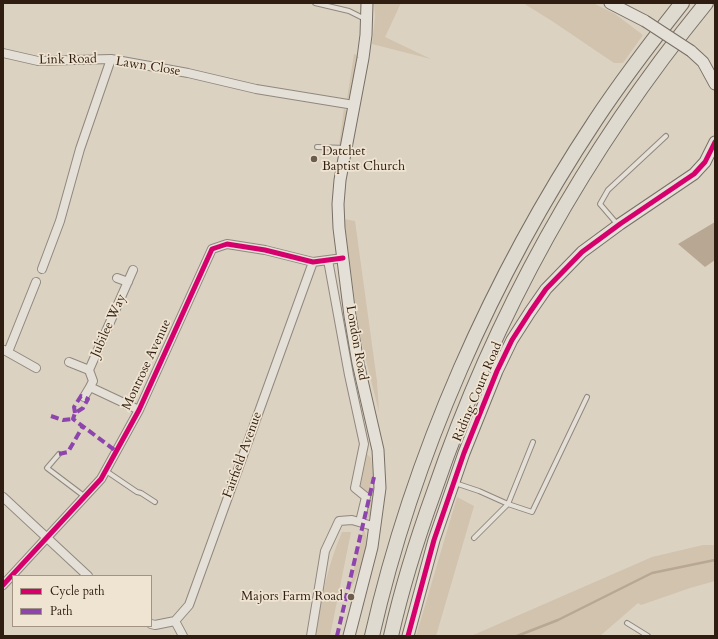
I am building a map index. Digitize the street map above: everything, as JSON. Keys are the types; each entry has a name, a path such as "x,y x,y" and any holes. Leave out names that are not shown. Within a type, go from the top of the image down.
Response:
{"highway":[{"path":"372,636 389,569 414,491 434,434 483,319 532,224 577,149 596,119 642,54 682,3"},
{"path":"391,636 408,570 444,461 465,406 513,303 561,211 602,145 662,59 706,3"}],"street":[{"name":"London Road","path":"349,636 372,547 376,527 380,488 378,450 358,363 350,316 339,228 338,204 340,180 363,58 367,3"},
{"path":"610,3 645,21 691,51 703,62 715,84"},
{"name":"Link Road","path":"3,53 38,61 111,59"},
{"name":"Lawn Close","path":"42,269 60,221 80,149 111,59 188,73 256,89 354,105"},
{"name":"Riding Court Road","path":"408,636 430,555 453,483 479,414 512,340 546,289 567,266 582,252 694,174 705,162 715,142"},
{"name":"Montrose Avenue","path":"12,575 101,479 139,410 212,249 227,244 265,250 313,262 343,258"},
{"path":"328,260 349,375 364,444 355,488 366,497 360,522"},
{"name":"Fairfield Avenue","path":"175,621 189,605 313,262"},
{"name":"Jubilee Way","path":"92,384 89,370 134,270"},
{"name":"Jubilee Way","path":"117,278 128,282"},
{"path":"36,282 5,351 36,368"},
{"name":"Jubilee Way","path":"69,362 89,370"},
{"path":"84,397 92,384"},
{"name":"Montrose Avenue","path":"92,384 139,410"},
{"path":"3,497 87,575"},
{"path":"311,636 325,551 339,521 352,520 376,527"},
{"name":"Montrose Avenue","path":"3,585 12,575"},
{"path":"152,624 175,621 183,636"}],"lane":[{"path":"314,3 349,11 360,17 367,18"},
{"path":"618,226 600,204 608,190 666,136"},
{"path":"317,147 346,148"},
{"path":"453,483 479,491 508,504 532,512 587,398"},
{"path":"474,538 508,504 533,442"},
{"path":"59,454 47,468 84,496"},
{"path":"105,471 155,502"},
{"path":"627,623 648,636"}],"shaded area":[{"path":"374,3 401,3 385,37 431,59 372,44 375,17"},
{"path":"523,3 593,3 615,14 643,35 623,63 614,63"},
{"path":"354,54 360,55 350,97 347,99"},
{"path":"344,108 347,112 343,146 339,145"},
{"path":"344,219 355,221 377,381 379,412 359,332"},
{"path":"715,222 715,260 705,267 678,244"},
{"path":"367,454 371,458 373,474 368,496 360,489"},
{"path":"374,482 372,514 367,519 365,518"},
{"path":"457,497 474,506 436,636 416,636"},
{"path":"363,529 366,537 365,552 360,568 349,591"},
{"path":"342,532 351,532 330,636 316,636 325,583"},
{"path":"703,545 715,545 715,581 641,605 638,603 600,636 471,636 652,557"}],"waterway":[{"path":"517,636 558,620 652,573 715,560"}],"marked path":[{"path":"75,413 74,407 81,396 88,399 83,408 75,413 73,419 116,451"},
{"path":"51,416 63,420 73,419"},
{"path":"59,454 68,452 83,426"},
{"path":"337,636 374,477"}],"cycle path":[{"path":"408,636 434,540 464,453 497,371 512,340 546,289 582,252 620,224 694,174 705,162 715,142"},
{"path":"12,575 101,479 139,410 212,249 227,244 265,250 313,262 343,258"},
{"path":"3,585 12,575"}],"place":[{"name":"Datchet Baptist Church","path":"314,159"},
{"name":"Majors Farm Road","path":"351,597"}]}
